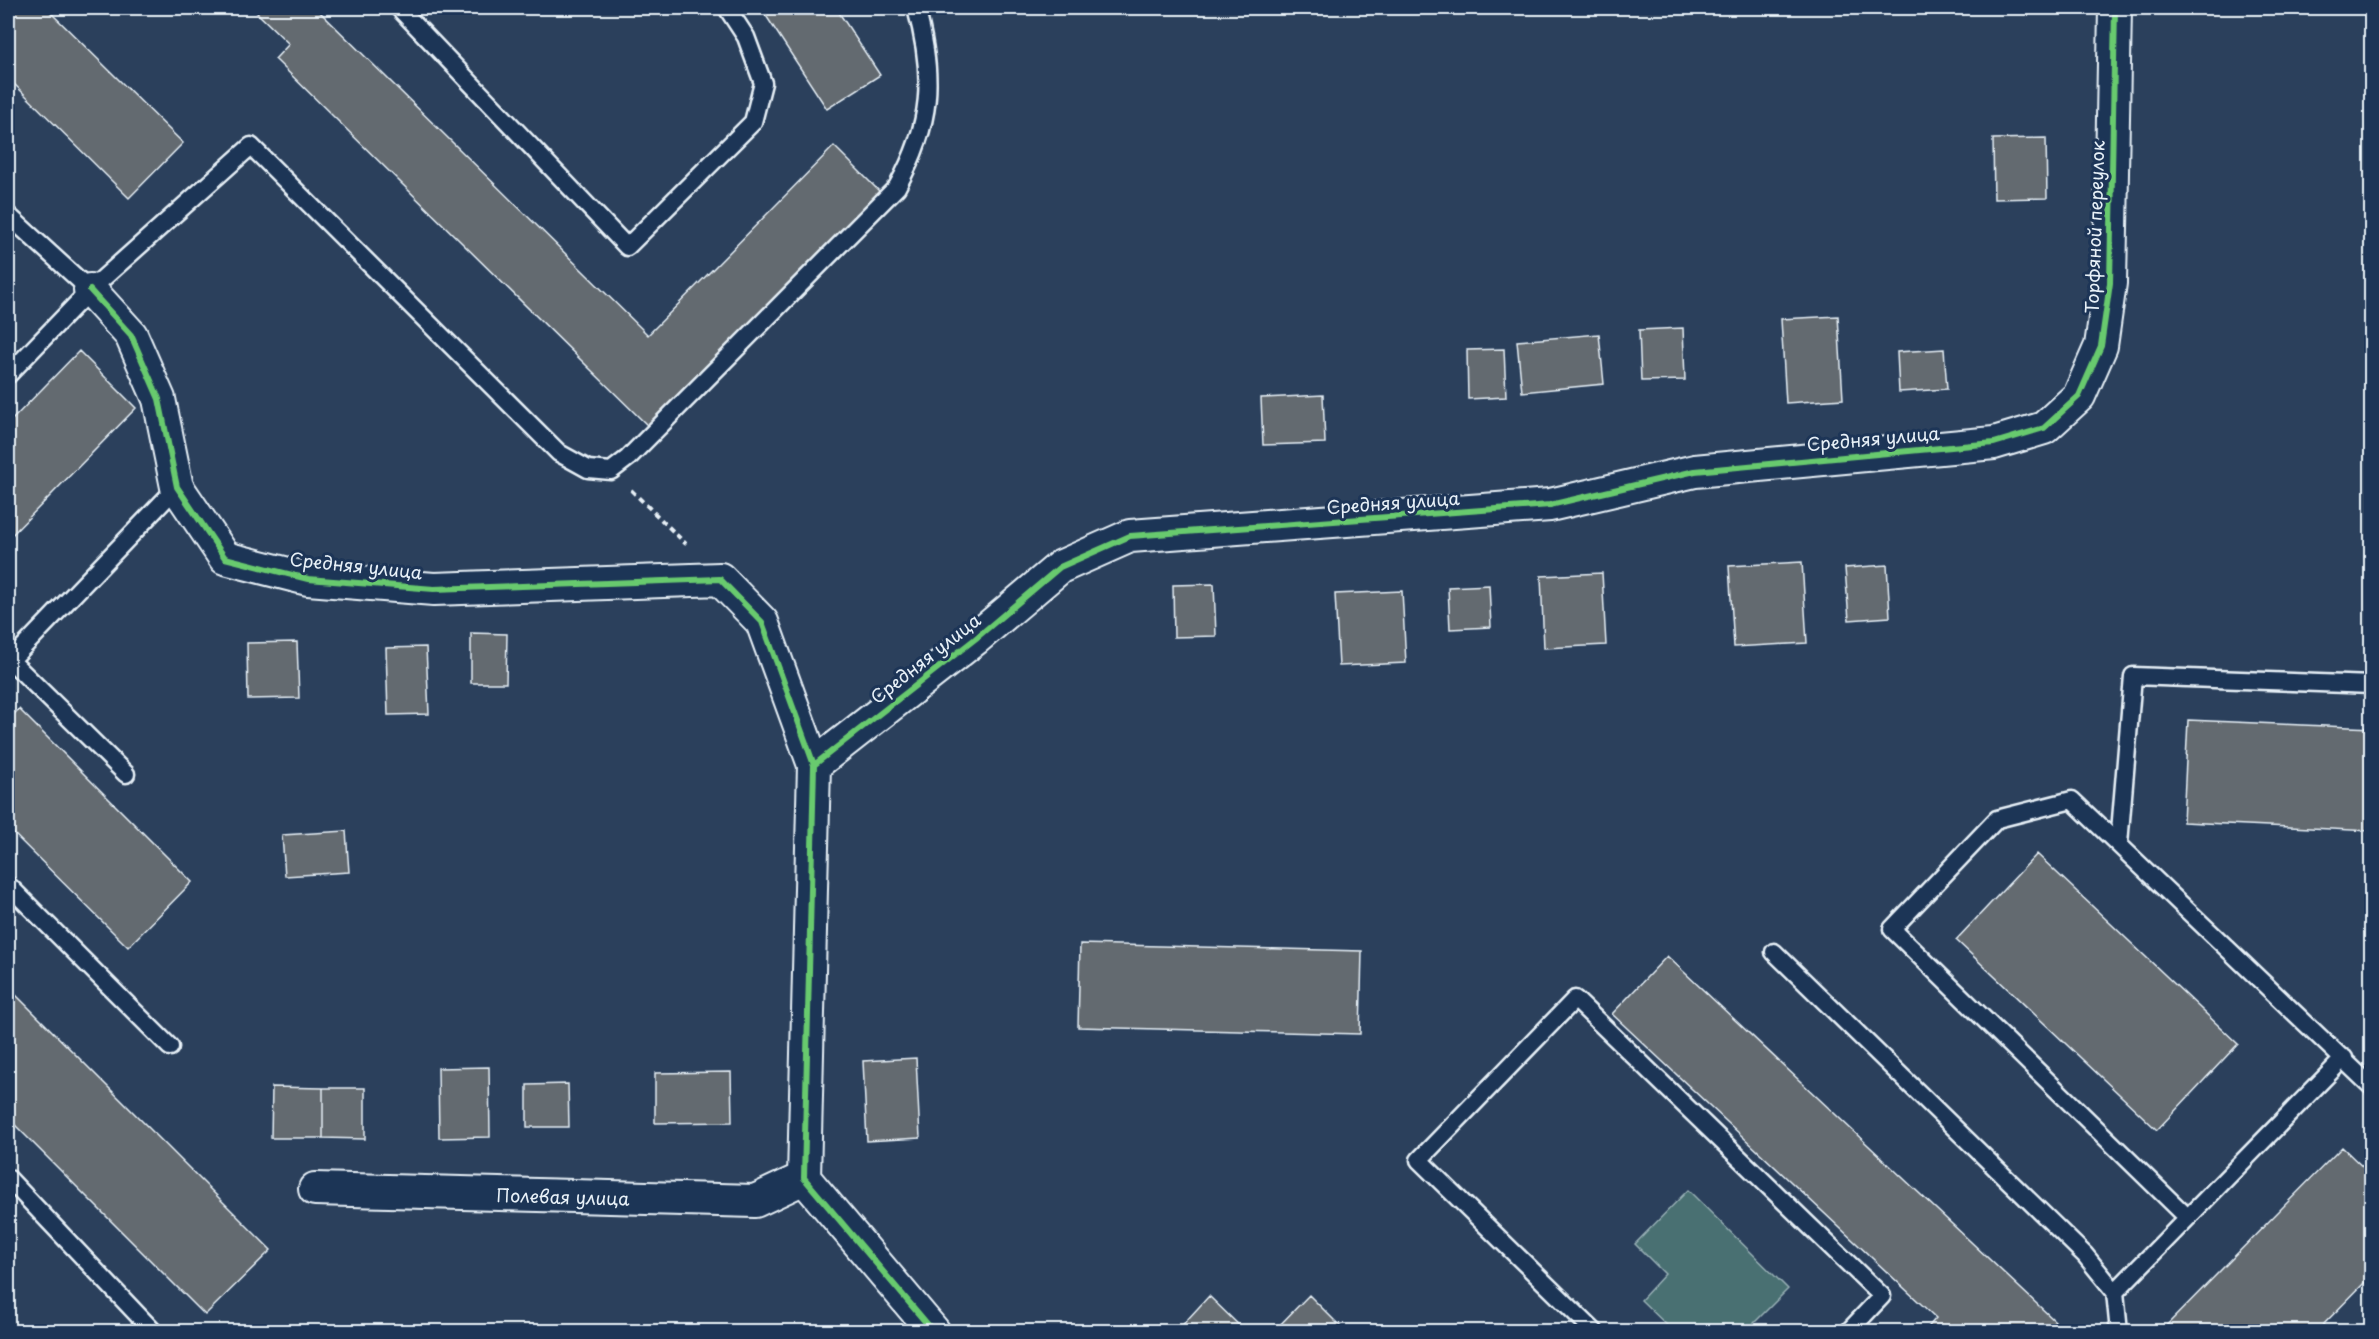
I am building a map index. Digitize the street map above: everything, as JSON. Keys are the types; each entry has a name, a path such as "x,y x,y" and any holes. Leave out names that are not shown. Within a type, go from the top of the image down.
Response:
{"street":[{"name":"Торфяной переулок","path":"2044,428 2079,396 2102,346 2110,283 2115,8"},
{"name":"Средняя улица","path":"90,290 131,335 159,399 177,487 225,558 308,579 434,589 720,579 762,622 814,765 975,639 1060,567 1130,536 1550,506 1695,471 1994,443 2044,428"},
{"path":"814,765 804,1178 934,1332"},
{"name":"Полевая улица","path":"315,1189 755,1201 804,1178"}],"lane":[{"path":"399,8 627,247 753,122 763,83 746,37 727,8"},
{"path":"8,375 90,290 251,146 559,453 588,469 611,471 628,458 897,187 915,154 927,111 924,34 916,8"},
{"path":"8,214 90,290"},
{"path":"126,774 9,662 177,487"},
{"path":"2119,844 2133,676 2372,685"},
{"path":"2187,1216 1892,929 1997,819 2072,800 2372,1087"},
{"path":"8,885 170,1047"},
{"path":"1774,952 2085,1255 2115,1292 2119,1332"},
{"path":"1595,1332 1419,1160 1575,999 1882,1296 1848,1332"},
{"path":"2115,1292 2343,1058"},
{"path":"8,1178 154,1332"}],"path":[{"path":"611,471 661,518"}],"green space":[{"path":"1688,1190 1788,1289 1746,1331 1673,1331 1641,1300 1665,1274 1635,1244"}],"building":[{"path":"8,8 46,8 183,143 129,198 8,78"},
{"path":"252,8 323,8 319,11 648,335 834,146 880,192 649,427 275,59 289,44"},
{"path":"761,8 836,8 880,75 827,109"},
{"path":"2046,138 2047,198 1994,199 1993,139"},
{"path":"1838,316 1843,399 1786,403 1781,319"},
{"path":"1683,328 1685,380 1641,381 1639,330"},
{"path":"1599,334 1604,384 1522,392 1517,341"},
{"path":"1504,349 1506,397 1468,399 1467,350"},
{"path":"1944,349 1947,389 1899,392 1897,352"},
{"path":"79,351 136,408 8,539 8,424"},
{"path":"1323,395 1325,443 1263,445 1261,398"},
{"path":"1802,562 1807,643 1734,647 1729,566"},
{"path":"1887,565 1890,617 1849,620 1845,568"},
{"path":"1602,573 1606,645 1544,648 1541,576"},
{"path":"1214,584 1216,636 1174,637 1173,585"},
{"path":"1489,585 1491,627 1450,629 1448,587"},
{"path":"1402,591 1406,663 1339,666 1335,594"},
{"path":"471,633 507,634 506,683 471,683"},
{"path":"297,642 299,698 248,699 247,643"},
{"path":"426,647 429,714 388,715 386,648"},
{"path":"19,709 192,882 128,947 8,828 8,720"},
{"path":"2188,720 2372,728 2372,831 2183,822"},
{"path":"346,831 349,872 285,876 282,835"},
{"path":"2037,854 2238,1044 2157,1130 1956,940"},
{"path":"1080,944 1362,951 1360,1034 1078,1027"},
{"path":"1667,956 2055,1321 2045,1332 1924,1332 1936,1318 1612,1014"},
{"path":"15,994 271,1250 205,1315 8,1118 8,1002"},
{"path":"916,1058 920,1138 867,1141 863,1061"},
{"path":"489,1067 490,1137 439,1138 438,1068"},
{"path":"731,1072 732,1122 655,1123 655,1073"},
{"path":"568,1084 569,1127 527,1127 527,1085"},
{"path":"272,1087 323,1088 323,1138 271,1138"},
{"path":"323,1088 365,1088 365,1139 323,1138"},
{"path":"2342,1147 2372,1176 2372,1275 2316,1332 2160,1332"},
{"path":"1309,1295 1346,1332 1273,1332"},
{"path":"1209,1296 1246,1332 1176,1332"}],"cycle path":[{"path":"814,765 975,639 1060,567 1130,536 1550,505 1695,471 1994,443 2044,428 2079,396 2101,346 2110,283 2115,8"},
{"path":"90,290 131,335 159,399 177,487 225,558 308,579 434,589 720,579 762,622 814,765 804,1178 934,1332"}]}
